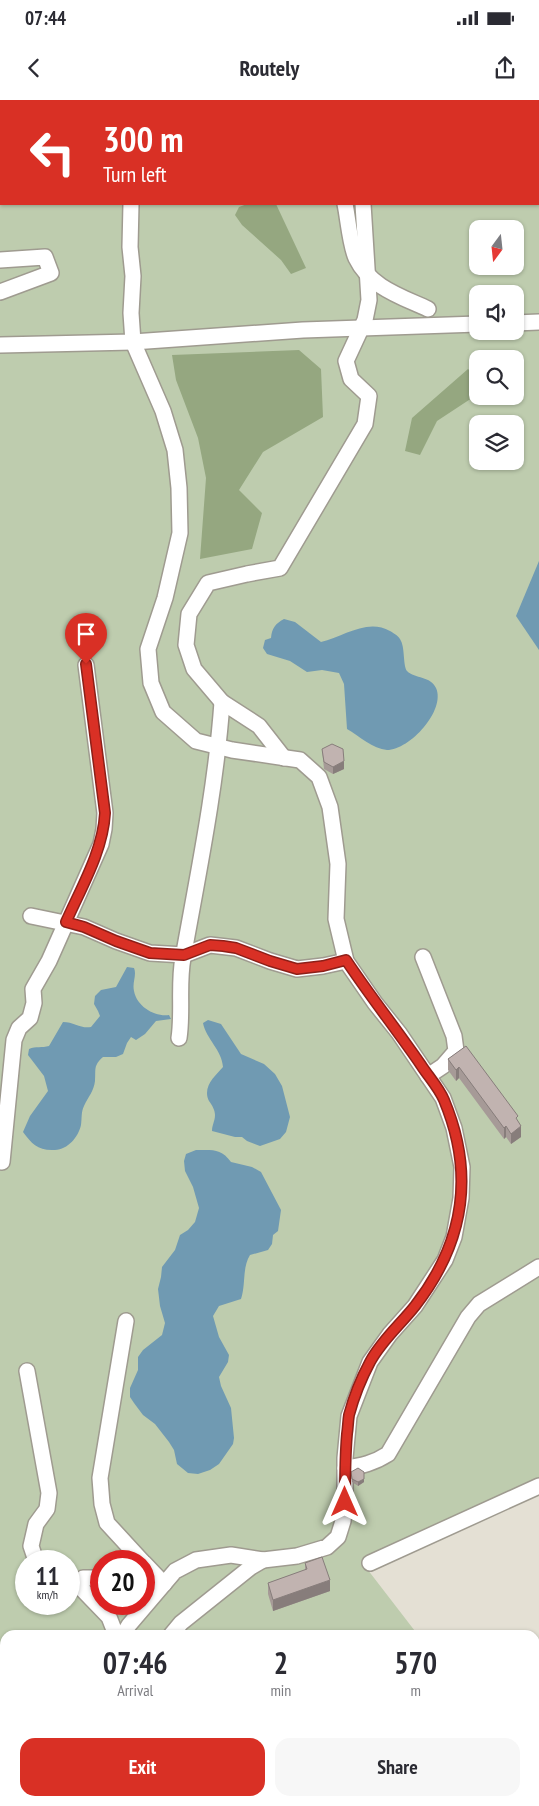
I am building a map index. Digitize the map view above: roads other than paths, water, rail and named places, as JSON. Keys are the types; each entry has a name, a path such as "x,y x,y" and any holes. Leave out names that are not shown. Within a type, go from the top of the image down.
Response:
{"street":[{"path":"131,205 130,247 133,276 133,342 162,411 175,450 179,488 180,533 165,598 148,649 151,683 163,712 196,741 300,760 319,777 330,807 338,864 336,920 346,960 443,1098 454,1128 462,1166 461,1198 454,1237 445,1260 415,1306 390,1334 370,1362 349,1416 345,1502 343,1521 338,1537 327,1547 297,1556 263,1560 231,1555 196,1560 155,1579"},
{"path":"345,205 356,257 369,276 382,288 428,309"},
{"path":"284,758 259,726 222,702 194,669 186,645 189,614 208,583 280,568 365,424 369,396 351,379 346,360 365,320 369,300 364,205"},
{"path":"0,260 46,258 51,273 0,292"},
{"path":"524,323 539,322"},
{"path":"0,345 133,342 303,330 469,324"},
{"path":"2,1162 14,1040 18,1028 30,1018 34,1002 33,989 49,961 100,844 104,829 105,813 86,664"},
{"path":"179,1038 182,1018 184,955 219,746 222,702"},
{"path":"31,916 84,927 150,953 184,955 210,945 236,948 297,969 323,966 346,960"},
{"path":"423,957 454,1036 456,1051 442,1066 428,1076"},
{"path":"346,1468 378,1461 388,1454 468,1316 479,1304 539,1267"},
{"path":"126,1321 100,1478 102,1504 107,1523 132,1550"},
{"path":"27,1371 49,1493 47,1509 36,1524 31,1546 32,1550"},
{"path":"370,1563 539,1486"},
{"path":"175,1630 181,1623 251,1567 263,1560"},
{"path":"80,1587 109,1617 114,1630"},
{"path":"126,1630 134,1615"}],"water":[{"path":"539,561 539,650 516,616"},
{"path":"284,619 295,622 321,642 364,627 381,628 397,635 402,644 407,671 410,674 427,679 436,688 438,697 436,707 424,727 406,743 387,750 371,745 347,729 344,684 339,673 322,670 307,672 290,661 267,654 263,648 265,640 271,638 274,627"},
{"path":"127,967 134,968 134,991 139,1002 147,1010 153,1013 169,1015 171,1019 156,1021 145,1034 136,1040 131,1037 123,1054 116,1057 103,1057 96,1065 94,1085 83,1108 80,1130 75,1138 64,1148 49,1150 40,1148 23,1132 30,1116 48,1091 44,1076 28,1055 29,1049 49,1046 63,1022 91,1027 100,1016 94,1004 95,996 101,990 116,987"},
{"path":"208,1020 221,1024 241,1054 264,1064 275,1074 282,1086 290,1117 286,1132 280,1139 260,1146 242,1137 212,1131 215,1113 207,1096 207,1091 210,1082 223,1067 220,1055 207,1034 203,1023"},
{"path":"196,1150 220,1152 231,1162 252,1167 261,1172 281,1210 278,1231 273,1235 272,1244 268,1250 250,1255 245,1271 241,1299 219,1306 213,1316 219,1337 229,1355 228,1362 219,1377 231,1408 234,1438 233,1444 219,1464 210,1470 198,1474 188,1473 177,1464 174,1450 169,1442 155,1424 143,1415 130,1397 130,1388 138,1370 138,1357 143,1350 162,1335 165,1323 158,1289 162,1267 175,1250 180,1235 195,1222 199,1208 193,1187 185,1171 184,1161 186,1154"}]}
